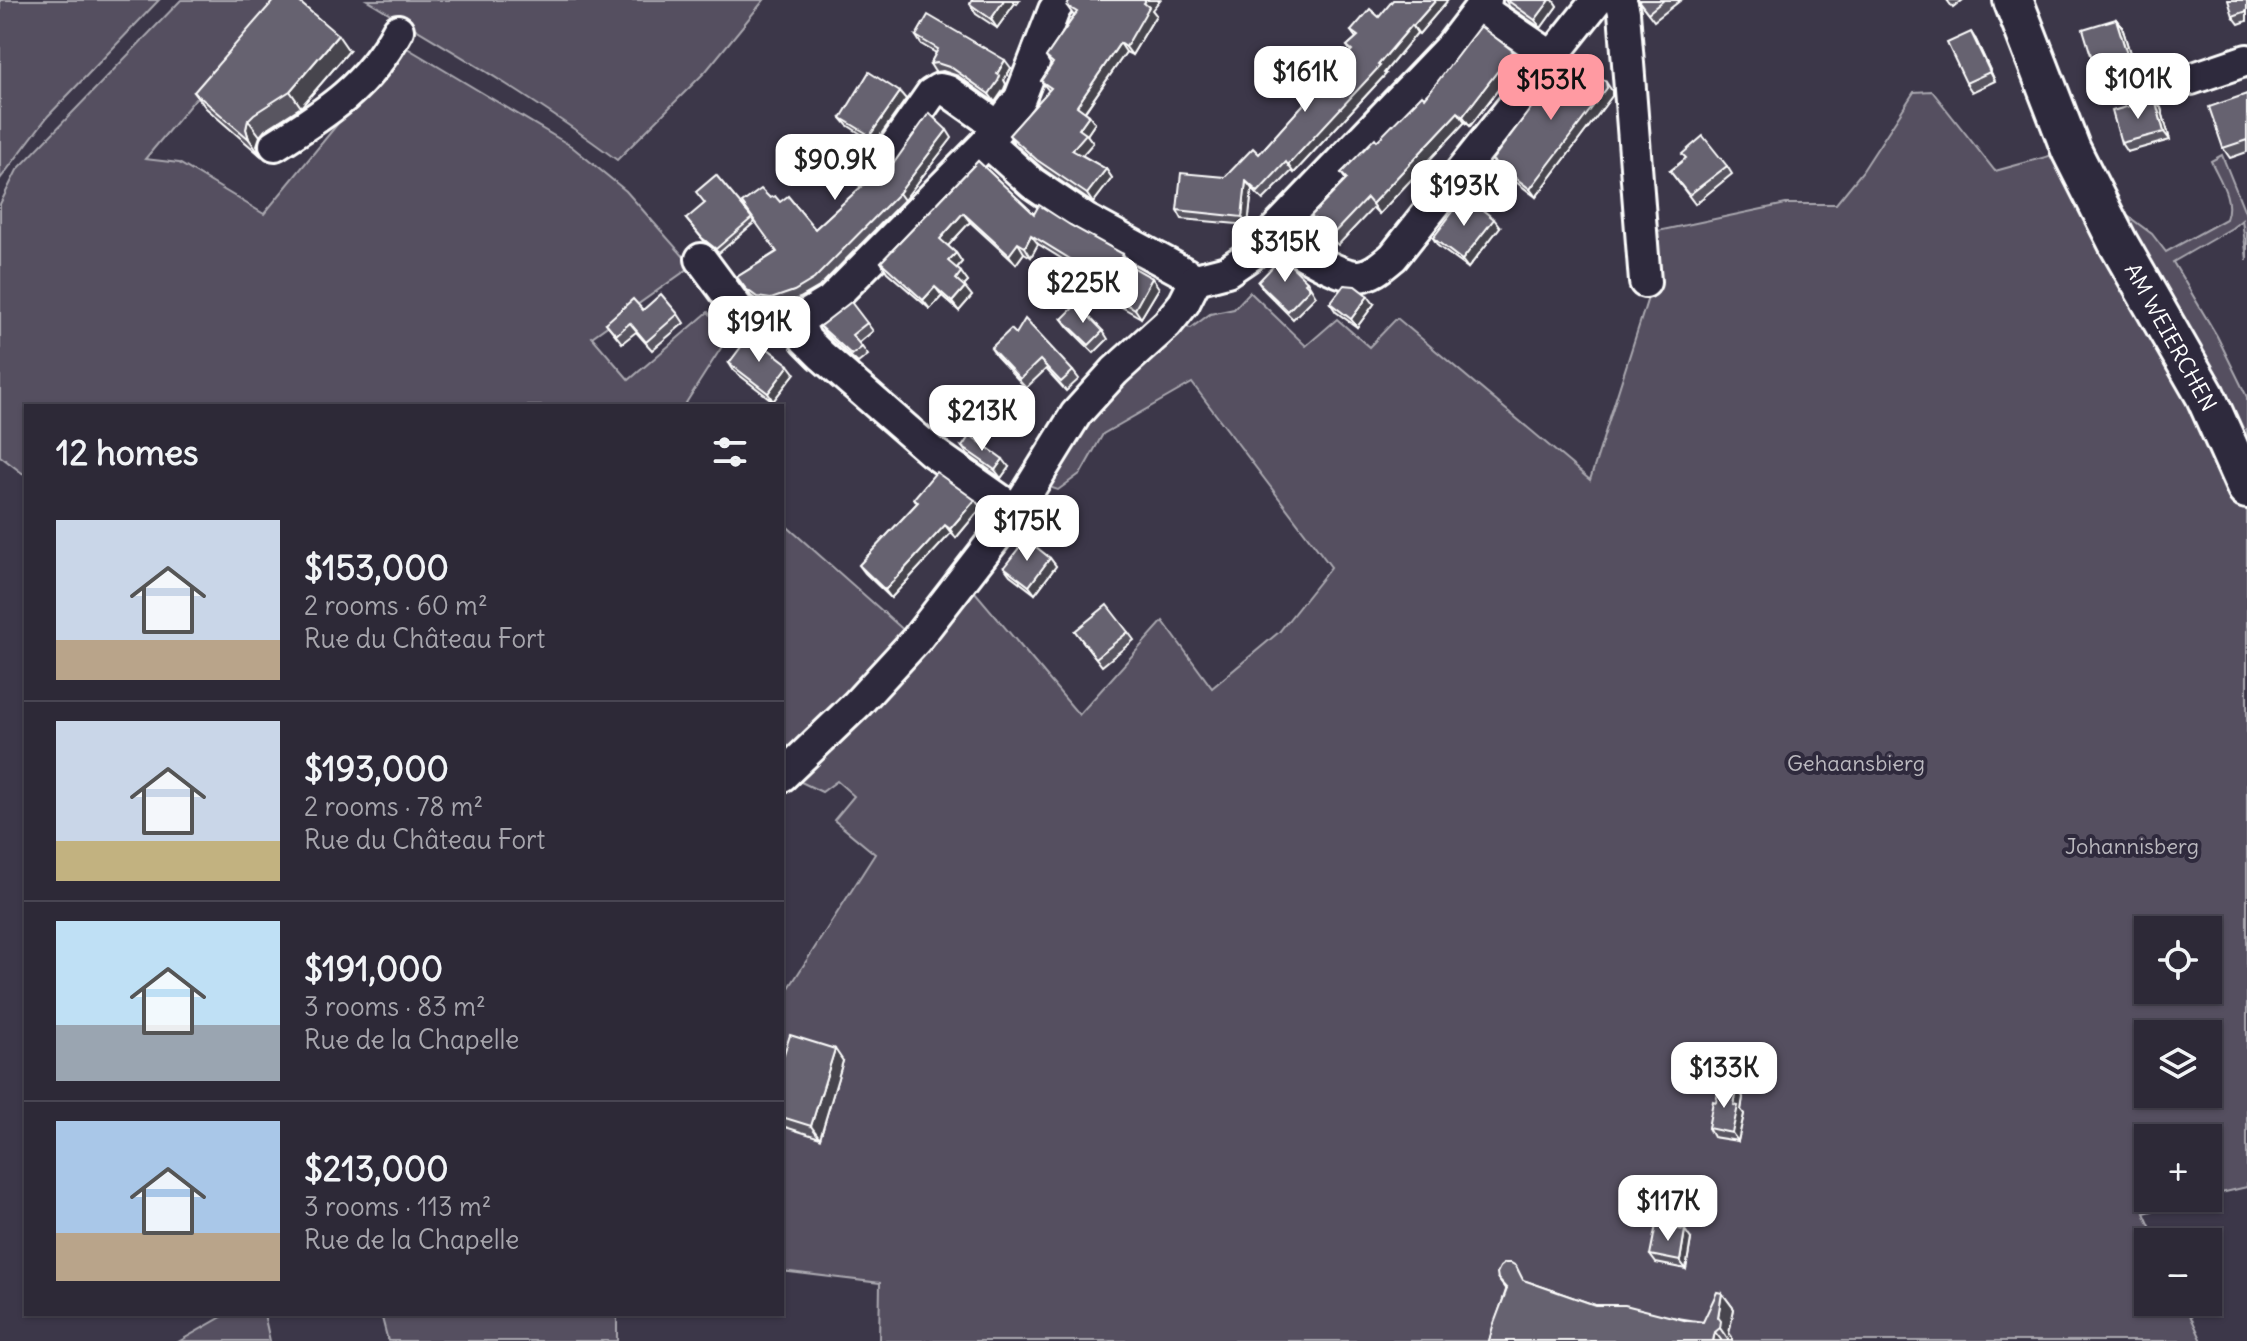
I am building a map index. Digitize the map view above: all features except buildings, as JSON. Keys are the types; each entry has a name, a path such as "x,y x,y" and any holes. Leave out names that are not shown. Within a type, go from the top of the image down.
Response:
{"main road":[{"name":"AM WEIERCHEN","path":"2013,0 2071,150 2118,243 2205,395 2247,489"}],"street":[{"path":"701,259 738,309 755,321 776,325 797,321 830,301 993,135 1020,98 1054,10 1061,0"},
{"path":"1271,235 1336,270 1358,276 1376,271 1393,257 1597,0"},
{"path":"1621,0 1645,282"},
{"path":"882,164 931,94 939,89 948,91 993,135 1032,183 1085,219 1196,279 1227,271 1252,254 1450,47 1483,4 1552,57"},
{"path":"275,145 327,113 384,55 398,30"},
{"path":"2191,79 2247,60"},
{"path":"784,774 857,704 916,640 1016,511 1076,414 1115,371 1167,324 1184,303 1196,279"},
{"path":"797,321 806,340 821,355 931,451 1016,511"}],"green space":[{"path":"0,0 159,0 48,116 0,179"},
{"path":"181,0 278,0 145,159 179,163 264,214 402,45 571,146 626,191 692,266 592,337 629,380 708,312 730,334 685,404 24,404 24,474 0,456 0,204 17,170"},
{"path":"367,0 764,0 706,71 617,160 526,97"},
{"name":"Gehaansbierg","path":"1932,91 1995,171 2071,150 2090,188 2152,234 2166,252 2226,219 2227,197 2211,161 2222,155 2247,217 2247,260 2242,220 2173,262 2217,336 2247,397 2247,1187 2222,1193 2222,1124 2134,1124 2134,1212 2148,1212 2144,1213 2151,1228 2134,1228 2134,1316 2190,1316 2202,1341 879,1341 880,1283 784,1271 784,989 787,991 875,854 834,820 854,796 837,781 822,792 784,774 964,579 1079,715 1163,621 1212,688 1279,632 1331,567 1192,383 1103,434 1081,473 1058,490 1034,482 1167,324 1191,328 1210,314 1234,309 1250,292 1306,346 1337,319 1369,347 1397,318 1590,480 1651,288 1648,233 1786,204 1836,204 1862,172 1914,92"},
{"path":"784,524 907,633 784,757"},
{"path":"224,1316 264,1316 270,1341 180,1341"},
{"path":"382,1316 617,1316 617,1341 388,1341"}],"park label":[{"name":"Johannisberg","path":"2132,846"}]}
